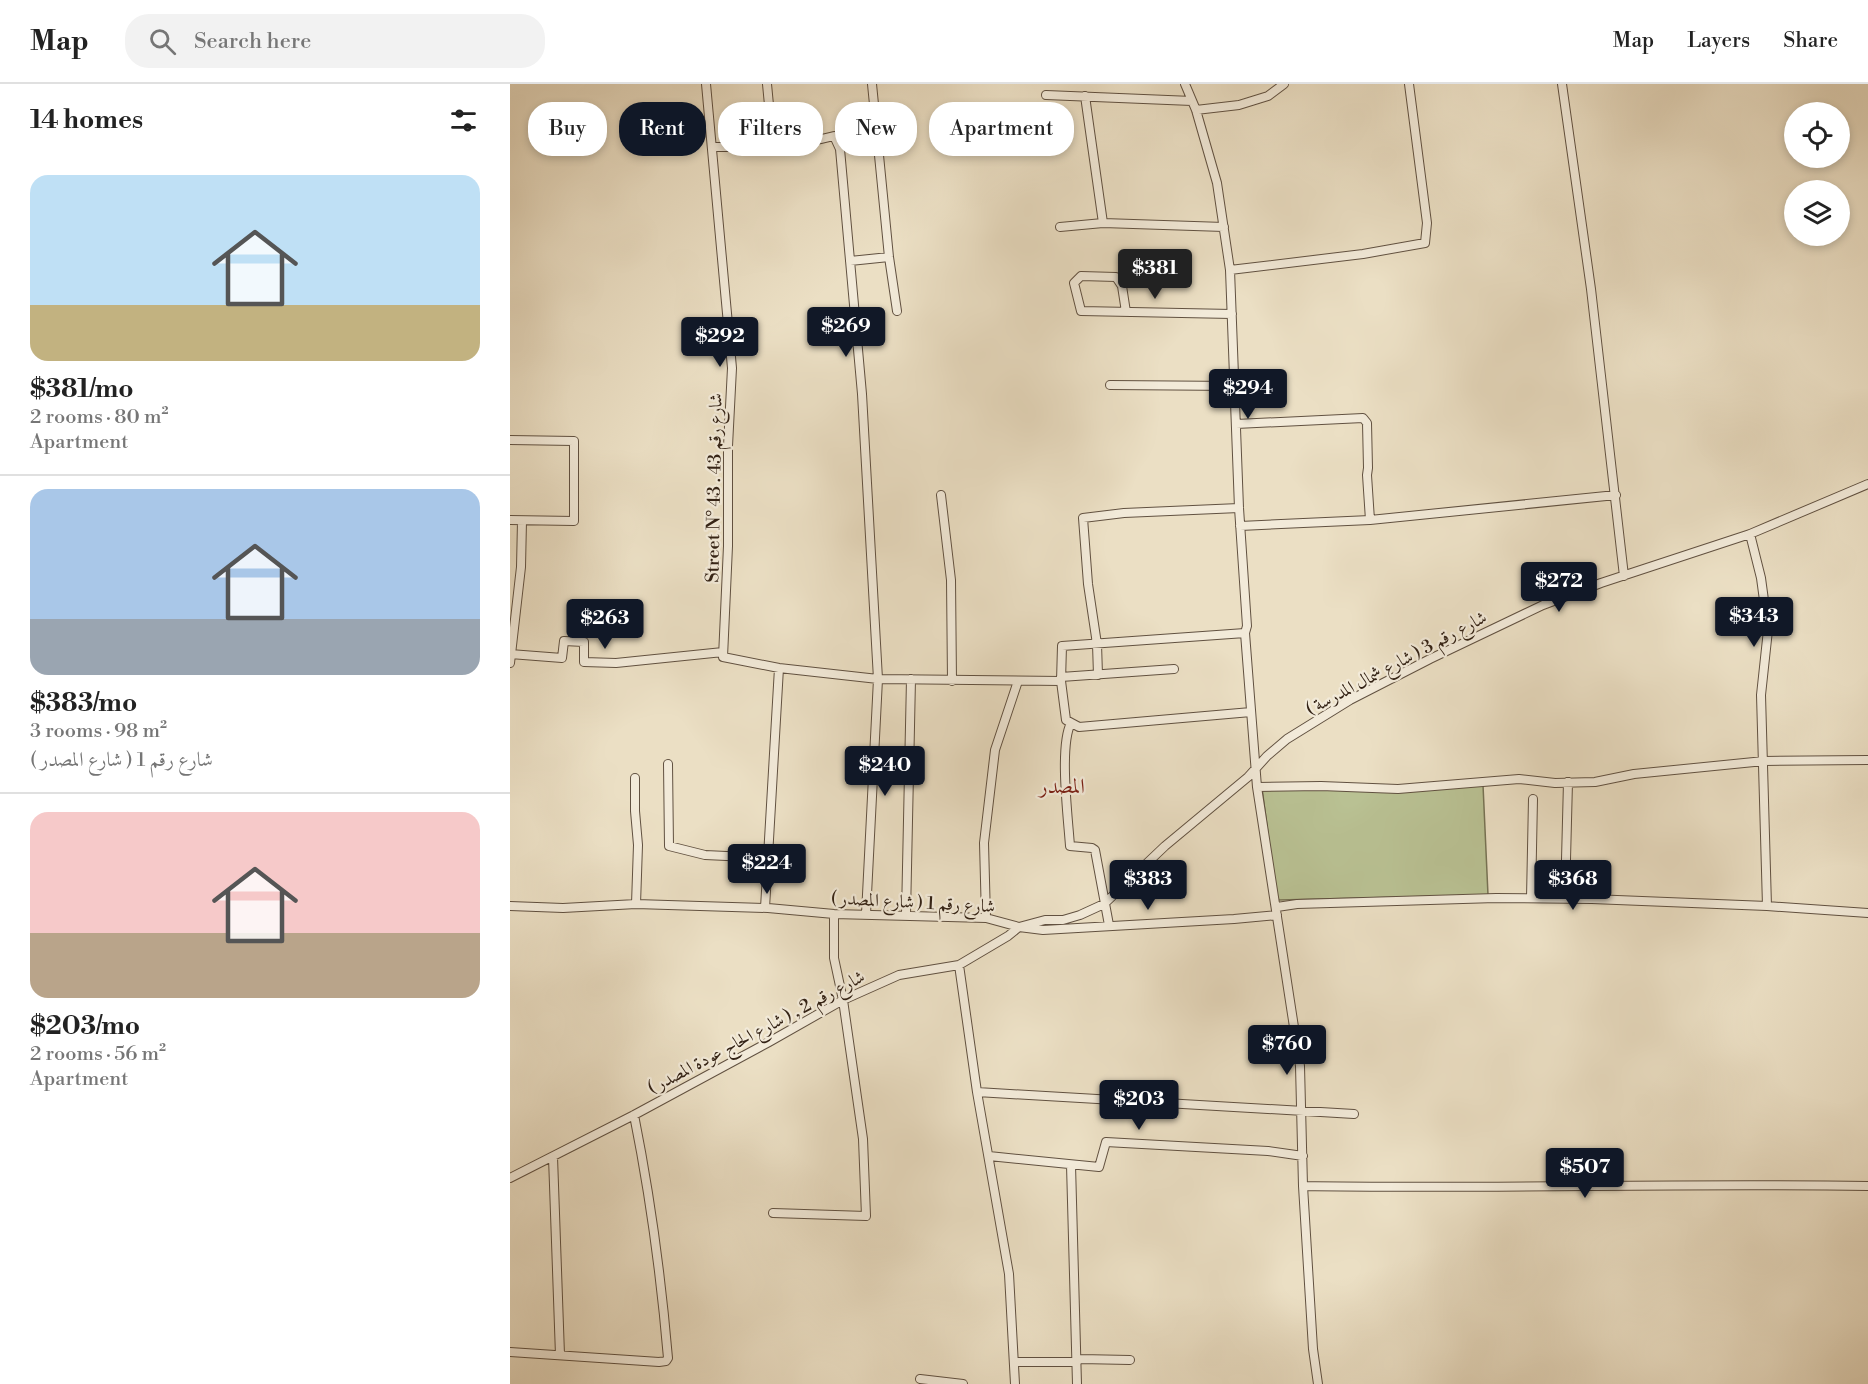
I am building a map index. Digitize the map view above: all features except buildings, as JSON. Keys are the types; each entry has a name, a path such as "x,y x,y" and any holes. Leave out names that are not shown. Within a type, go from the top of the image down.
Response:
{"street":[{"name":"Street N° 43 . شارع رقم 43","path":"706,84 732,368 723,652"},
{"path":"767,84 768,102"},
{"path":"872,84 889,257 897,311"},
{"path":"1185,84 1196,110 1217,183 1230,270 1239,508 1251,712 1257,787 1300,1066 1303,1186 1313,1349 1318,1384"},
{"path":"1196,110 1239,105 1268,96 1284,84"},
{"path":"1230,270 1352,256 1425,243 1427,223 1409,84"},
{"path":"1562,84 1591,286 1624,576"},
{"path":"1046,95 1192,101"},
{"path":"1084,96 1102,223"},
{"path":"823,139 834,136 840,148 862,394 878,679 867,914"},
{"path":"712,147 718,147"},
{"path":"1060,227 1102,223 1224,227"},
{"path":"850,261 889,257"},
{"path":"1126,312 1122,286 1116,276 1082,276 1074,284 1081,311 1126,312 1232,314"},
{"path":"1110,385 1235,386"},
{"path":"1236,424 1363,418 1367,423 1368,468 1366,475 1370,519"},
{"path":"510,440 574,441 574,520 510,520"},
{"name":"شارع رقم 3 ( شارع شمال المدرسة )","path":"1019,927 1045,920 1072,918 1104,904 1165,846 1257,768 1287,739 1350,700 1543,605 1750,534 1868,484"},
{"path":"941,495 951,580 952,681"},
{"path":"1240,526 1370,519 1616,495"},
{"path":"1098,675 1097,644 1088,584 1083,518 1124,513 1239,508"},
{"path":"510,663 521,567 522,521"},
{"path":"1750,534 1761,578 1768,630 1761,695 1767,906"},
{"path":"1245,633 1062,646 1061,679 1066,720 1079,727 1251,712"},
{"path":"510,654 562,658 564,641 584,642 584,662 616,663 723,652 723,657 778,668 878,679 952,681 1061,679 1174,669"},
{"path":"765,908 778,668"},
{"path":"906,915 911,679"},
{"path":"986,918 984,843 995,750 1018,681"},
{"path":"1071,723 1066,734 1066,799 1070,846 1095,850 1109,925"},
{"path":"1257,787 1321,786 1398,789 1519,779 1595,782 1634,774 1764,761 1868,760"},
{"path":"668,764 669,846 705,855 767,858"},
{"path":"635,778 638,845 636,904"},
{"path":"1565,898 1568,782"},
{"path":"1531,898 1533,799"},
{"name":"شارع رقم 1 ( شارع المصدر )","path":"510,906 563,908 636,904 765,908 834,914 986,918 1019,927 1043,930 1234,919 1277,911 1297,903 1531,898 1767,906 1868,913"},
{"path":"773,1213 866,1216 863,1139 843,999 834,958 834,914"},
{"name":"شارع رقم 2 , ( شارع الحاج عودة المصدر )","path":"510,1178 634,1115 843,999 899,975 959,965 1019,927"},
{"path":"959,965 992,1188 1009,1274 1015,1384"},
{"path":"977,1092 1354,1114"},
{"path":"510,1352 659,1362 666,1361 668,1358 663,1298 643,1160 634,1115"},
{"path":"988,1156 1099,1167 1106,1142 1268,1151 1303,1156"},
{"path":"553,1157 560,1355"},
{"path":"1071,1166 1077,1318 1077,1384"},
{"path":"1303,1186 1516,1187 1722,1184 1868,1186"},
{"path":"1014,1362 1076,1362 1080,1359 1130,1360"},
{"path":"920,1379 963,1384"}],"green space":[{"path":"1483,785 1488,895 1279,900 1276,894 1262,788"}],"district":[{"name":"المصدر","path":"1062,786"}]}
